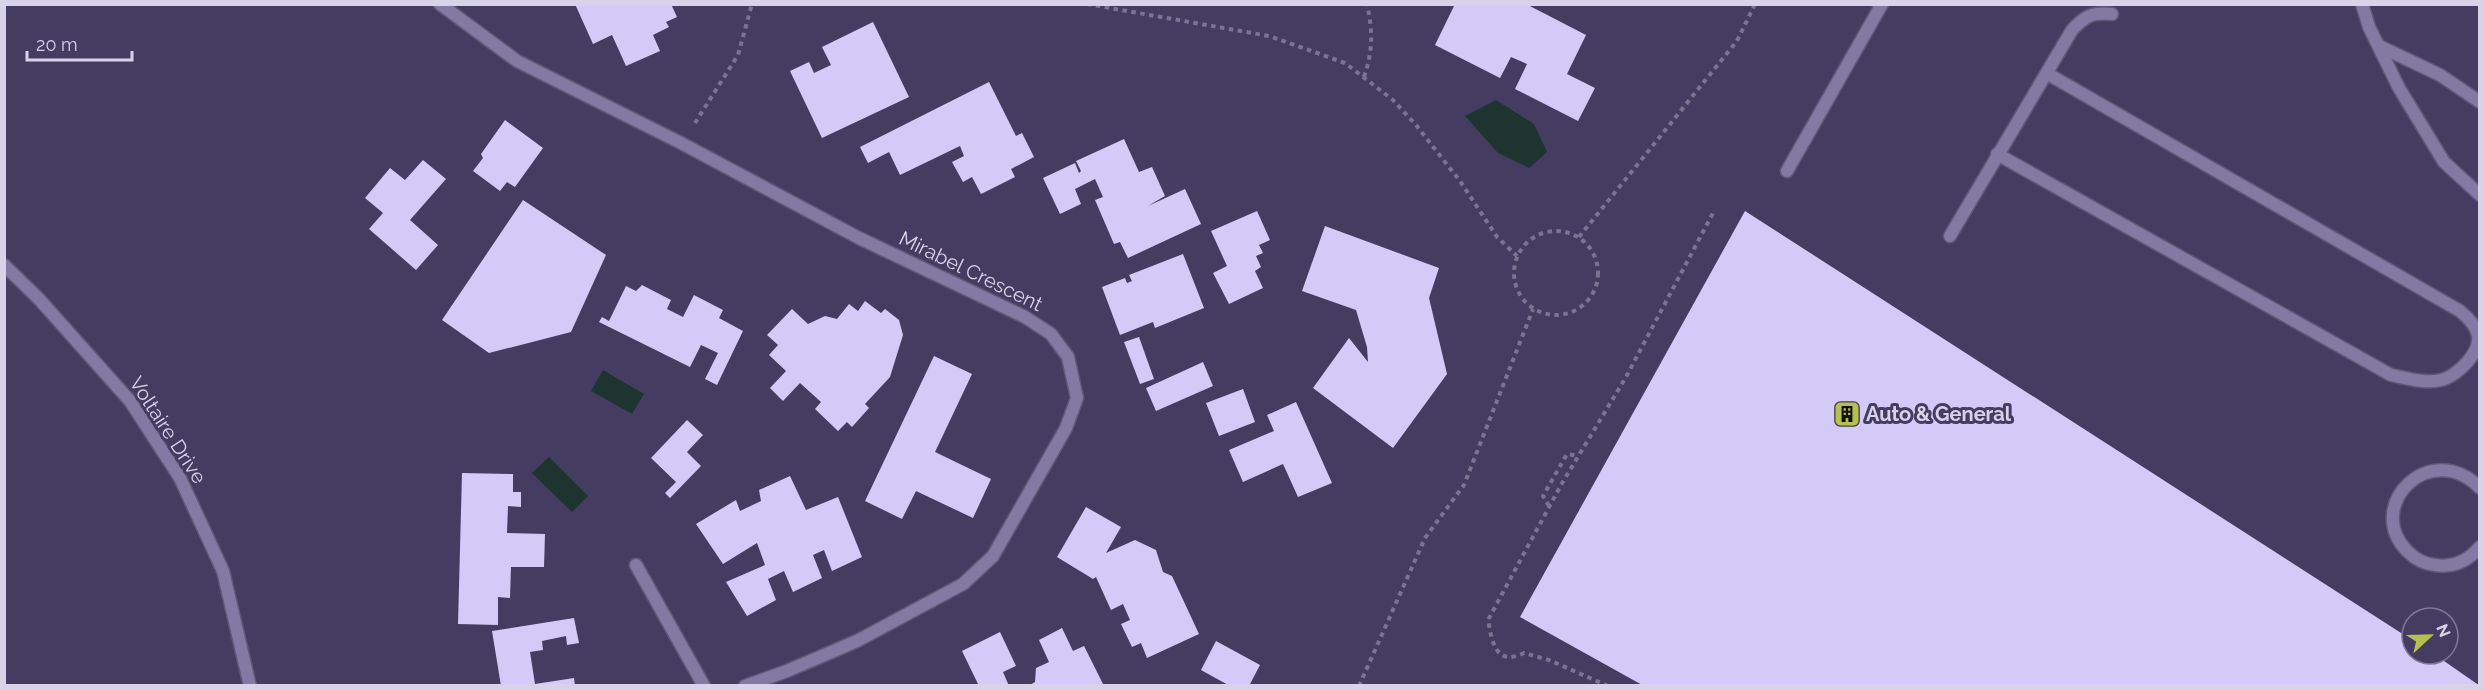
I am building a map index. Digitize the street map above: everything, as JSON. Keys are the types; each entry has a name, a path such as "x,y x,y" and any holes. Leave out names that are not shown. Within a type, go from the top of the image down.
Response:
{"street":[{"name":"Mirabel Crescent","path":"440,4 518,61 681,143 859,238 1025,317 1051,334 1068,357 1077,398 1066,428 993,556 963,584 856,640 787,671 746,686"},
{"path":"1787,171 1882,4"},
{"path":"2362,4 2369,27 2399,88 2444,162 2480,195"},
{"path":"1950,236 2072,30 2084,17 2098,12 2112,14"},
{"path":"2379,46 2440,75 2480,102"},
{"path":"1997,154 2391,375 2419,381 2441,380 2456,373 2476,347 2478,333 2460,310 2048,74"},
{"name":"Voltaire Drive","path":"4,265 39,299 130,401 180,478 223,571 250,686"},
{"path":"2480,488 2470,478 2458,472 2444,469 2430,470 2416,476 2406,485 2397,498 2393,514 2395,530 2402,545 2413,557 2427,565 2444,566 2459,563 2473,555 2480,547"},
{"path":"636,565 704,686"}],"path":[{"path":"681,143 738,55 752,4"},
{"path":"1087,4 1269,36 1345,63 1393,100 1416,125 1460,181 1497,237 1517,256"},
{"path":"1364,78 1371,54 1371,25 1367,4"},
{"path":"1579,237 1737,42 1755,4"},
{"path":"1608,686 1549,660 1524,653 1515,658 1504,657 1497,651 1491,639 1488,620 1549,506 1626,377 1713,213"},
{"path":"1551,230 1566,231 1579,237 1590,247 1597,260 1599,275 1596,289 1588,302 1562,315 1547,314 1533,309 1523,298 1516,285 1514,270 1517,256 1525,244 1537,234 1551,230"},
{"path":"1359,686 1425,538 1464,485 1533,309"},
{"path":"1549,506 1543,496 1567,454 1578,456"}],"shaded area":[{"path":"1496,100 1534,124 1547,152 1529,168 1498,153 1465,116"},
{"path":"603,370 644,394 632,414 591,391"},
{"path":"549,457 588,496 572,512 532,473"}],"building":[{"path":"575,4 671,4 677,17 666,22 669,27 653,35 660,51 626,66 612,35 593,44"},
{"path":"1455,4 1526,4 1586,35 1567,74 1595,88 1578,121 1515,89 1527,64 1511,57 1500,78 1435,45"},
{"path":"873,22 909,97 822,138 790,71 809,62 814,73 831,65 822,47"},
{"path":"989,82 1016,136 1022,133 1034,157 1011,169 1015,177 981,194 972,177 963,182 952,162 964,156 960,146 900,175 889,152 868,163 860,147"},
{"path":"505,120 543,148 515,187 507,182 500,191 473,171 483,158 481,154"},
{"path":"1124,139 1139,172 1152,167 1165,196 1148,206 1185,189 1201,224 1128,258 1120,242 1114,244 1095,200 1103,197 1095,179 1075,189 1081,204 1060,214 1043,178 1075,163 1079,173 1081,171 1076,161"},
{"path":"423,160 446,179 410,220 438,245 416,270 369,229 383,213 365,198 390,168 405,180"},
{"path":"523,200 606,255 571,332 489,353 442,320"},
{"path":"1257,211 1270,240 1259,245 1263,253 1256,256 1261,267 1255,271 1263,288 1229,304 1213,273 1227,266 1211,231"},
{"name":"Auto & General","path":"1745,211 2400,632 2400,666 2451,666 2480,686 1644,686 1520,617"},
{"path":"1325,226 1439,268 1429,298 1447,374 1393,448 1313,388 1349,338 1368,362 1367,347 1356,310 1302,291"},
{"path":"1183,254 1204,308 1155,328 1153,322 1120,335 1102,287 1125,278 1127,283 1132,281 1129,275"},
{"path":"642,285 671,300 667,309 683,317 694,295 723,310 719,318 743,331 717,385 705,379 718,353 701,345 690,367 599,322 602,317 609,321 626,286 636,291"},
{"path":"865,301 881,313 885,309 899,320 903,335 890,377 865,404 869,408 852,427 847,422 838,431 815,409 821,402 800,383 783,401 770,388 786,371 769,355 778,345 767,335 792,309 808,324 825,316 837,319 849,304 858,311"},
{"path":"1139,337 1154,379 1140,384 1124,342"},
{"path":"934,356 972,374 935,452 991,479 973,518 916,491 902,519 865,501"},
{"path":"1203,362 1213,386 1156,411 1146,388"},
{"path":"1243,389 1255,422 1219,436 1206,403"},
{"path":"1296,402 1332,483 1298,497 1283,464 1243,482 1229,450 1274,431 1267,415"},
{"path":"687,420 703,435 687,452 701,466 670,498 665,493 676,482 651,458"},
{"path":"462,473 513,474 513,492 521,492 521,507 508,506 507,533 545,534 544,567 511,567 510,598 498,597 498,625 458,624"},
{"path":"790,476 806,510 838,497 862,557 832,571 824,550 813,555 822,578 793,592 784,571 768,579 776,600 747,616 726,582 765,565 757,543 723,564 696,524 736,500 740,511 761,501 759,490"},
{"path":"1086,507 1121,527 1106,553 1135,540 1156,550 1163,572 1172,576 1199,634 1147,658 1141,643 1132,647 1121,624 1130,620 1123,604 1111,610 1096,577 1093,579 1057,557"},
{"path":"574,618 579,643 567,645 566,636 542,641 543,650 530,652 535,684 574,678 575,686 501,686 492,631"},
{"path":"1062,628 1073,651 1084,646 1104,686 1028,686 1035,682 1036,668 1049,662 1039,640"},
{"path":"1000,632 1016,666 1003,672 1009,686 979,686 962,651"},
{"path":"1216,641 1260,665 1249,686 1230,686 1201,670"}],"place":[{"name":"Auto & General","path":"1847,414"}]}
